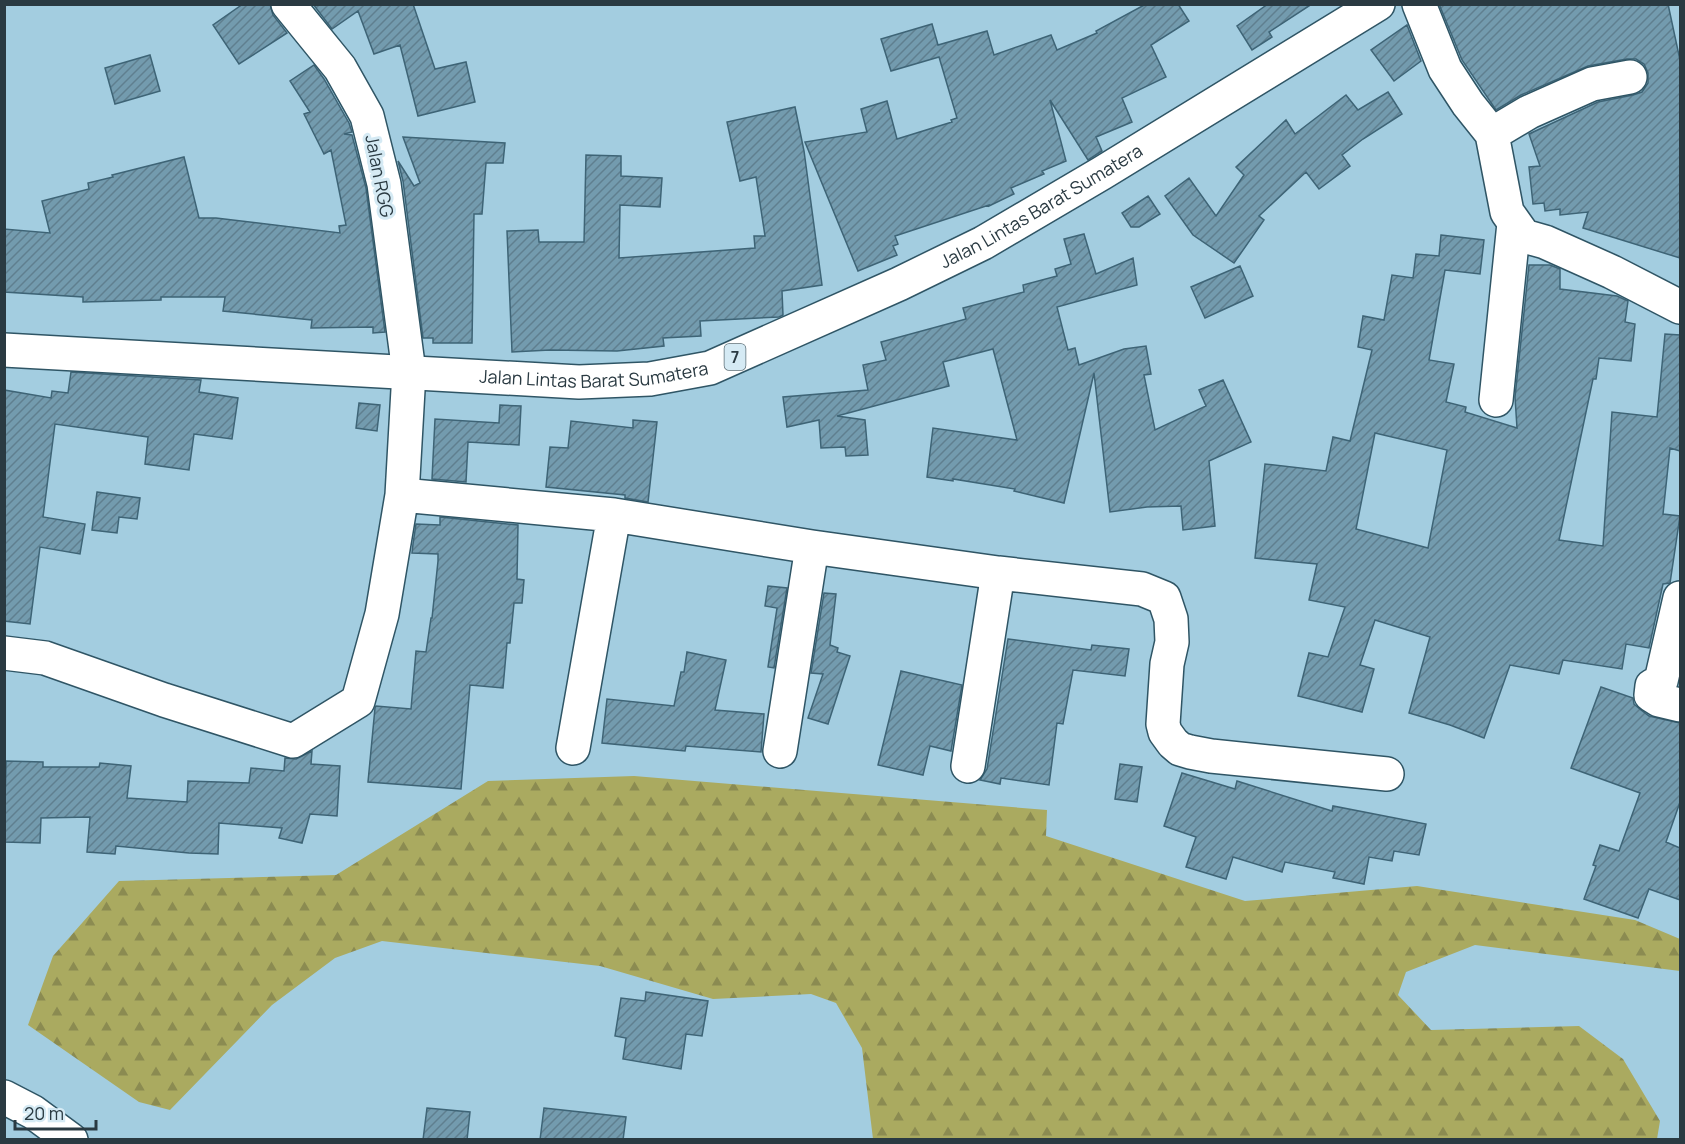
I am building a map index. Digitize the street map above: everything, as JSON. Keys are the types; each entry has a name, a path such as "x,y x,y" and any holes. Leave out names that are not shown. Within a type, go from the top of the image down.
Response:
{"main road":[{"name":"Jalan RGG","path":"4,653 45,658 293,741 358,701 382,614 402,495 409,372 384,184 367,116 340,68 288,4"},
{"name":"Jalan Lintas Barat Sumatera","path":"4,351 579,382 650,379 710,368 805,327 983,243 1378,4"},
{"path":"1419,4 1444,69 1492,134 1508,212 1524,236 1545,242 1612,272 1680,307"},
{"path":"1492,134 1529,112 1582,88 1630,76"},
{"path":"1496,400 1514,223"},
{"path":"402,495 614,515 812,547 998,573 1142,589 1164,598 1172,619 1172,642 1167,664 1163,724 1169,738 1180,749 1211,756 1387,774"},
{"path":"573,748 614,515"},
{"path":"780,751 812,547"},
{"path":"968,766 998,573"},
{"path":"1680,598 1661,681 1652,686 1652,694 1659,700 1680,705"},
{"path":"4,1096 33,1112 71,1140"}],"green space":[{"path":"634,776 1047,810 1046,836 1245,901 1417,886 1635,920 1680,939 1680,971 1475,945 1406,972 1398,995 1431,1030 1579,1026 1623,1059 1660,1121 1657,1139 873,1139 862,1048 836,1003 811,994 713,999 600,966 382,941 335,958 272,1005 170,1110 139,1102 28,1025 53,956 119,881 336,875 488,781"}],"building":[{"path":"243,4 270,4 273,15 287,33 239,64 213,25"},
{"path":"313,4 413,4 435,69 466,62 475,102 418,116 400,45 374,54 358,11 332,29"},
{"path":"1146,4 1178,4 1189,21 1151,45 1166,77 1122,98 1132,122 1096,137 1102,151 1088,160 1050,100 1066,161 1042,171 1044,174 1011,188 1014,194 989,206 895,236 898,244 893,246 897,255 858,271 805,142 867,132 861,109 887,101 897,139 952,122 951,120 957,118 939,57 891,71 881,39 932,24 938,45 987,31 994,55 1051,35 1057,50 1097,33 1096,31"},
{"path":"1268,4 1312,4 1269,32 1272,37 1252,50 1237,26"},
{"path":"1439,4 1668,4 1680,60 1680,258 1583,228 1588,212 1560,215 1560,209 1545,211 1544,203 1533,204 1529,167 1540,166 1529,134 1598,102 1642,92 1648,83 1648,73 1644,64 1636,59 1627,59 1588,66 1521,95 1496,110 1462,60"},
{"path":"1407,25 1421,61 1394,81 1371,50"},
{"path":"150,55 160,91 115,104 105,68"},
{"path":"314,65 349,123 352,132 344,134 352,135 366,188 385,332 373,333 373,327 311,328 312,320 223,311 225,297 161,297 161,300 83,302 83,297 4,292 4,229 50,233 42,201 89,189 88,183 113,177 112,175 184,157 199,218 340,233 339,226 346,225 331,150 324,154 304,114 310,112 290,81"},
{"path":"1388,92 1402,114 1342,155 1350,166 1319,189 1306,172 1259,216 1264,220 1234,263 1193,235 1165,196 1189,178 1216,216 1244,175 1236,167 1286,120 1295,134 1346,95 1358,110"},
{"path":"795,107 804,151 822,285 782,291 783,315 779,317 700,321 701,336 663,338 664,346 617,351 512,352 507,231 538,230 539,242 584,242 586,155 621,156 621,176 662,178 660,207 620,205 619,258 755,248 754,236 765,236 756,177 740,181 727,122"},
{"path":"403,137 505,143 503,163 486,163 482,214 474,214 472,343 433,343 433,338 423,338 403,181 398,161 414,186 420,183"},
{"path":"1148,196 1160,214 1139,227 1131,227 1122,213"},
{"path":"1084,234 1096,274 1133,258 1137,285 1057,307 1068,350 1075,348 1079,365 1124,349 1146,346 1151,374 1144,375 1155,430 1206,406 1199,390 1223,380 1251,442 1209,461 1215,526 1183,530 1181,506 1147,507 1110,512 1094,373 1064,503 1014,491 1015,489 927,477 933,428 1017,440 993,349 943,362 949,386 837,416 865,420 868,455 846,456 845,447 821,448 819,420 787,427 783,397 868,390 863,365 886,360 881,342 966,319 963,308 1024,292 1023,285 1057,276 1055,269 1071,264 1064,239"},
{"path":"1441,235 1484,240 1480,274 1445,270 1429,360 1454,364 1446,402 1466,407 1465,412 1517,428 1515,397 1529,265 1550,265 1560,269 1560,289 1617,296 1628,301 1625,322 1635,324 1631,361 1599,358 1559,540 1603,546 1612,412 1657,417 1665,334 1680,335 1680,451 1670,448 1663,514 1680,516 1670,583 1663,584 1649,648 1626,644 1622,669 1563,660 1559,674 1510,665 1484,738 1409,713 1430,637 1375,620 1360,665 1374,669 1362,712 1298,696 1309,653 1328,657 1345,607 1309,600 1317,564 1255,558 1265,464 1326,471 1333,437 1350,441 1372,350 1358,347 1363,316 1384,320 1392,275 1413,278 1416,254 1439,256","holes":["1375,433 1447,450 1428,548 1356,529"]},
{"path":"1240,266 1253,296 1205,318 1191,287"},
{"path":"71,372 201,380 199,392 238,398 232,439 194,434 189,470 145,464 148,437 55,424 43,517 85,524 80,554 40,547 30,624 4,621 4,390 51,398 52,391 68,393"},
{"path":"359,403 380,405 377,431 356,428"},
{"path":"500,405 521,406 519,445 468,442 466,482 432,479 435,419 499,423"},
{"path":"633,420 657,422 648,502 625,498 625,495 546,487 550,447 568,448 571,421 633,428"},
{"path":"97,492 140,498 137,519 119,517 117,533 92,530"},
{"path":"440,517 518,525 517,579 524,580 522,603 514,603 510,643 507,643 503,688 470,685 461,789 368,782 376,706 411,709 416,651 426,652 438,561 438,554 412,553 416,524 440,525"},
{"path":"768,586 787,588 774,668 768,667 777,608 765,606"},
{"path":"824,593 836,594 830,645 838,648 837,652 850,656 828,724 808,718 823,674 811,673"},
{"path":"1008,639 1091,650 1092,645 1129,649 1125,676 1073,670 1063,724 1057,723 1049,785 1001,778 1000,784 980,780 987,769"},
{"path":"687,652 726,660 715,710 764,714 761,752 686,746 685,751 602,743 607,699 674,706"},
{"path":"901,671 962,685 951,751 930,746 923,775 878,765"},
{"path":"1601,687 1633,698 1634,704 1649,716 1680,723 1680,802 1666,842 1680,848 1680,900 1649,889 1638,918 1584,899 1596,866 1593,865 1600,845 1619,851 1640,793 1571,768"},
{"path":"312,751 311,764 340,766 337,816 310,814 302,843 279,838 282,828 219,823 218,854 116,846 115,854 87,852 90,817 41,818 40,843 4,842 6,761 43,762 43,767 99,767 100,763 131,766 127,798 187,802 188,781 249,783 251,768 284,771 285,758 296,759"},
{"path":"1120,764 1142,767 1137,802 1115,799"},
{"path":"1182,773 1235,789 1237,781 1332,811 1333,806 1426,824 1419,855 1394,851 1392,861 1369,857 1364,884 1333,878 1335,872 1285,862 1282,872 1233,857 1226,879 1186,867 1196,837 1164,826"},
{"path":"646,992 708,1001 702,1036 686,1034 681,1069 623,1059 626,1038 615,1036 621,998 645,1001"},
{"path":"427,1108 470,1112 467,1140 423,1140"},
{"path":"544,1108 626,1117 623,1140 540,1140"}]}
